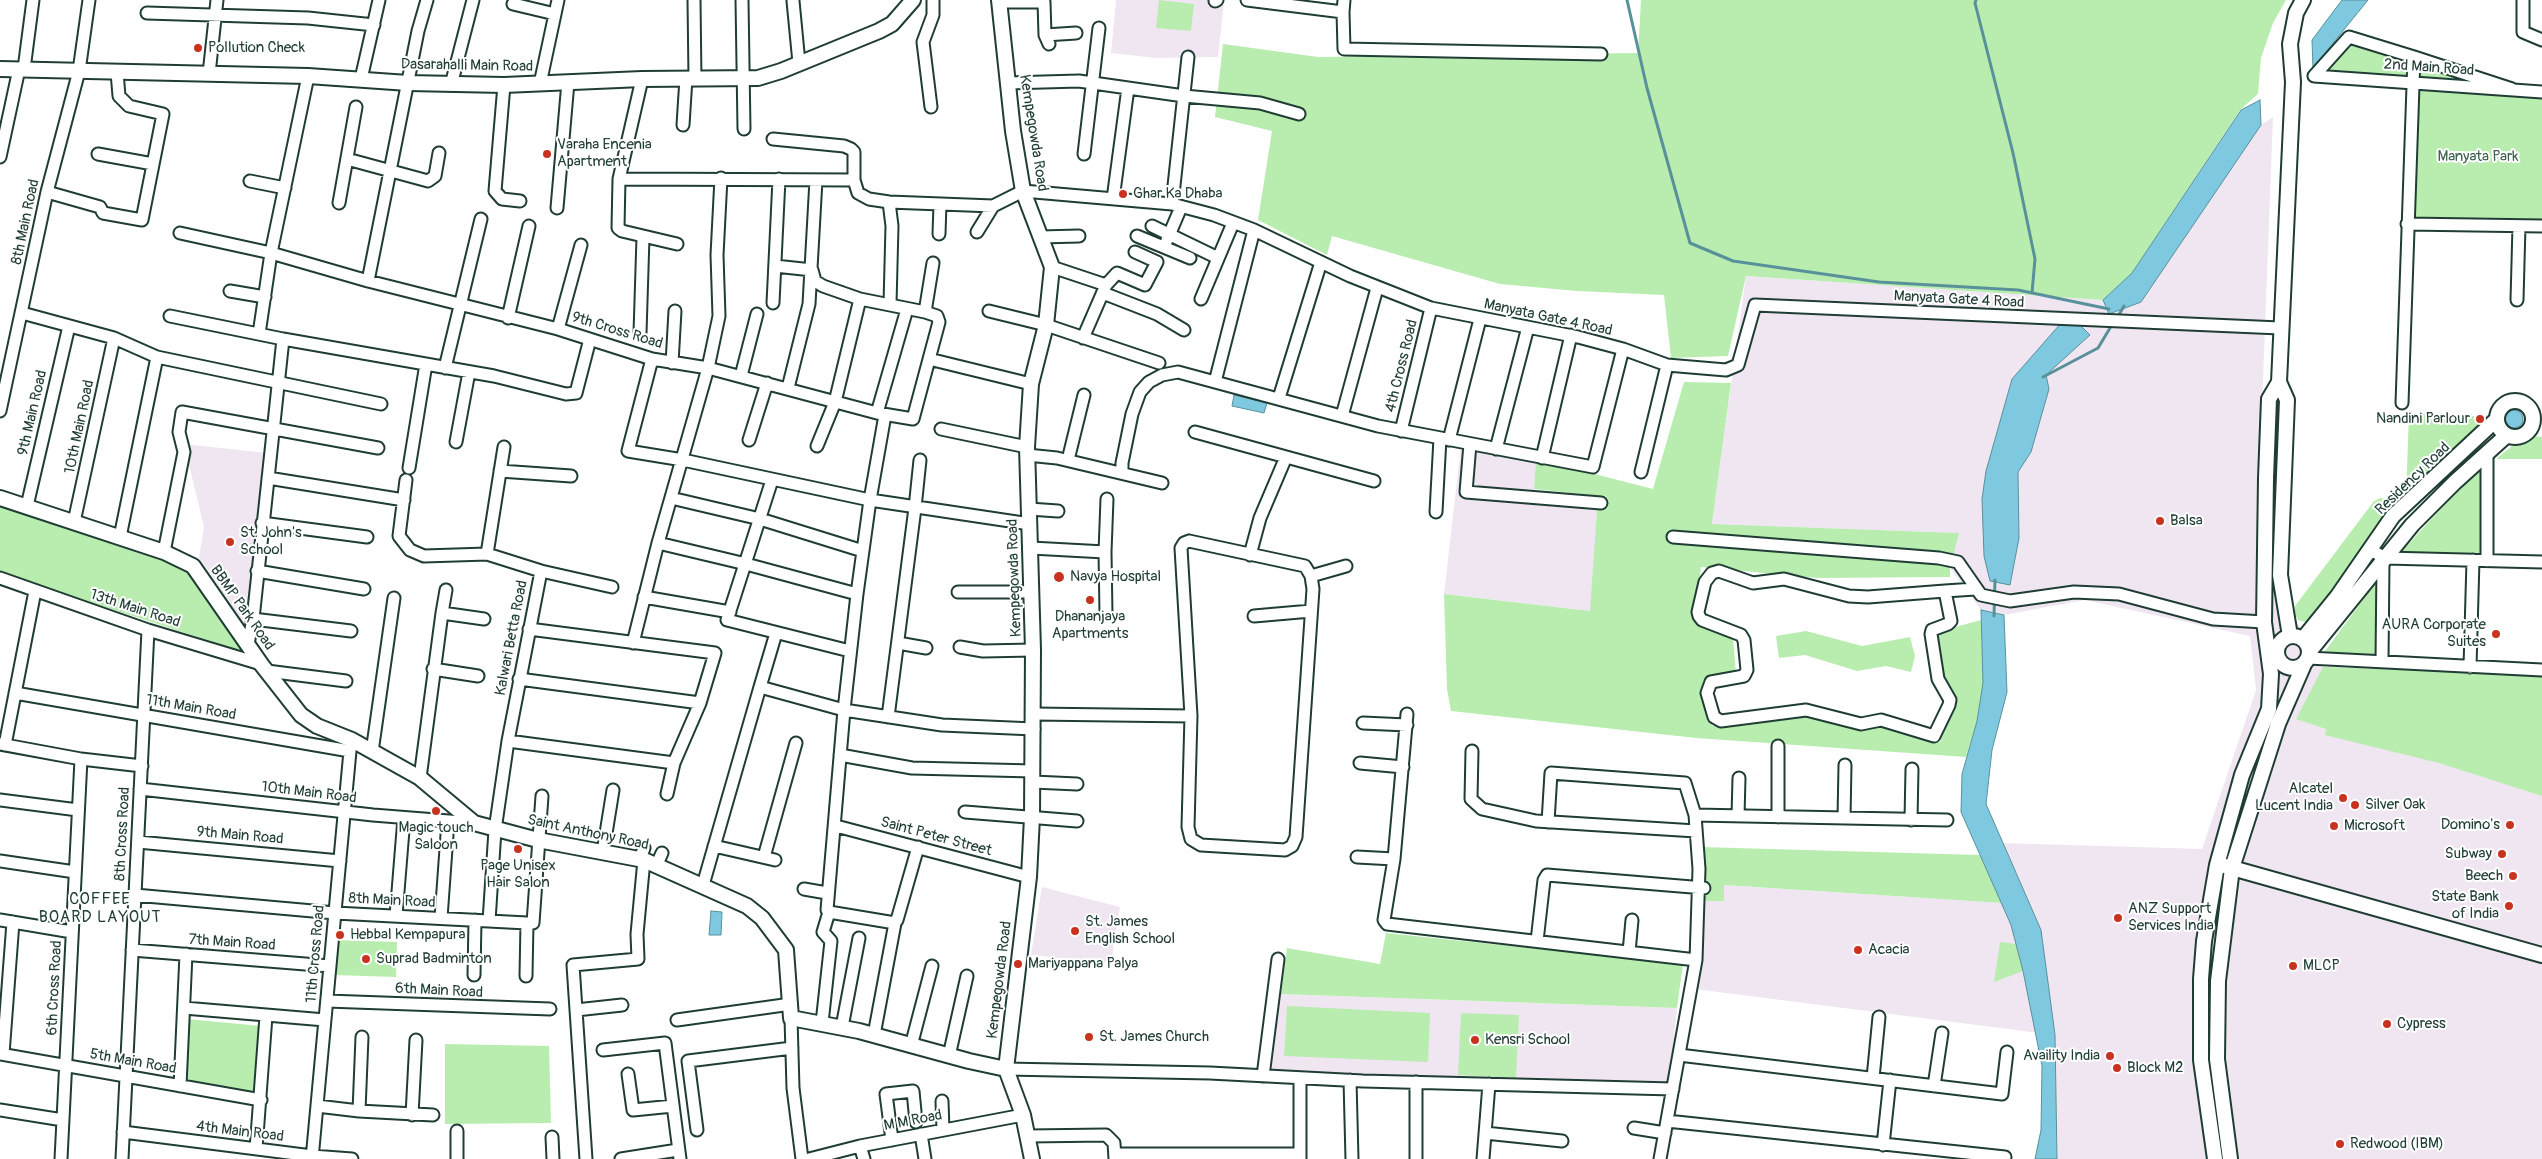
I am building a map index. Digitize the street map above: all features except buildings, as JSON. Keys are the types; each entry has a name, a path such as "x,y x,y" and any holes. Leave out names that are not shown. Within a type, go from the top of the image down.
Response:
{"street":[{"path":"0,157 22,69 33,0"},
{"name":"8th Main Road","path":"0,410 47,192 79,71 89,0"},
{"path":"209,74 217,0"},
{"path":"361,79 379,0"},
{"path":"368,281 426,0"},
{"path":"451,85 473,0"},
{"path":"540,84 558,0"},
{"path":"683,125 690,79 694,0"},
{"path":"742,0 744,129"},
{"name":"Dasarahalli Main Road","path":"0,69 308,76 408,83 504,86 642,79 758,78 892,24 913,0"},
{"path":"931,107 923,42 933,15 933,0"},
{"path":"1247,0 1343,12"},
{"path":"1344,0 1344,49 1601,54"},
{"path":"2291,640 2280,575 2287,400 2279,382 2280,328 2292,67 2290,44 2296,13 2303,0"},
{"path":"2523,0 2523,32 2542,40"},
{"path":"793,1 799,63"},
{"path":"999,1 1044,2 1047,39 1076,33"},
{"name":"Kempegowda Road","path":"999,1 1023,191 1052,267 1046,325 1032,384 1027,451 1032,548 1034,714 1032,817 1029,877 1006,1069 1023,1115 1032,1159"},
{"path":"513,4 555,14"},
{"path":"147,12 216,13 308,18 374,25"},
{"path":"1084,154 1100,28"},
{"name":"2nd Main Road","path":"2414,57 2349,37 2314,76 2413,81 2542,92"},
{"path":"2402,403 2414,57 2512,89"},
{"path":"1164,247 1170,234 1177,205 1188,58"},
{"path":"47,192 100,207 103,213 142,220 163,114 129,106 119,96 116,72"},
{"path":"259,334 271,253 308,76"},
{"path":"642,79 619,179 618,228 643,237 677,244"},
{"path":"1008,84 1044,81 1093,83 1184,96 1260,103 1299,114"},
{"path":"557,208 568,82"},
{"path":"504,86 495,191 502,200 520,201"},
{"path":"1113,199 1128,88"},
{"path":"339,203 356,107"},
{"path":"773,139 844,146 852,149 854,152 854,180 858,193 869,199 889,202 993,206 1023,191"},
{"path":"347,159 428,181 432,180 439,153"},
{"path":"98,154 153,164"},
{"path":"633,643 658,543 708,368 719,316 717,255 721,178"},
{"path":"619,179 854,180"},
{"path":"773,303 778,179"},
{"path":"788,388 809,304 816,180"},
{"path":"250,181 284,188"},
{"name":"Manyata Gate 4 Road","path":"1023,191 1177,205 1254,230 1377,288 1431,308 1571,335 1623,349 1667,365 1726,370 1738,365 1755,305 2280,328"},
{"path":"889,202 892,226 890,304"},
{"path":"938,234 940,204"},
{"path":"976,232 993,206"},
{"path":"445,368 482,219"},
{"path":"1201,299 1233,223"},
{"path":"2407,224 2542,226"},
{"path":"508,318 529,226"},
{"path":"1152,226 1218,258"},
{"path":"2517,300 2519,226"},
{"path":"1214,382 1254,230"},
{"name":"9th Cross Road","path":"180,232 271,253 368,281 558,330 652,360 708,368 881,414 913,419 929,359"},
{"path":"1040,237 1078,236"},
{"path":"1137,236 1190,258"},
{"path":"640,333 643,237"},
{"path":"558,330 581,245"},
{"path":"1083,338 1105,289 1117,273 1145,285 1157,262 1135,252"},
{"path":"1279,398 1321,262"},
{"path":"925,312 933,263"},
{"path":"775,266 812,270"},
{"path":"1052,267 1158,314 1184,330"},
{"path":"812,270 816,281 822,286 860,300 890,304 925,312 939,319 929,359 1032,384"},
{"path":"1342,416 1377,288"},
{"path":"230,291 264,297"},
{"path":"817,446 835,402 860,300"},
{"path":"822,1023 831,942 824,932 829,912 826,906 827,893 836,826 840,755 850,651 881,414 907,308"},
{"name":"4th Cross Road","path":"1401,431 1431,308"},
{"path":"672,362 675,311"},
{"path":"989,311 1046,325 1158,363"},
{"path":"22,313 114,338 157,357 381,404"},
{"path":"741,376 758,314"},
{"path":"170,316 284,339 469,372 566,394 576,393 590,340"},
{"path":"1436,512 1444,439 1480,318"},
{"name":"9th Main Road","path":"26,506 69,326"},
{"path":"1496,450 1528,327"},
{"path":"1542,458 1571,335"},
{"name":"10th Main Road","path":"74,522 114,338"},
{"path":"248,644 284,339"},
{"path":"1122,473 1122,462 1132,414 1140,392 1149,382 1162,375 1178,372 1401,431 1593,467 1623,349"},
{"path":"120,537 157,357"},
{"path":"652,360 628,451 683,460 870,500 1030,524"},
{"name":"Kalwari Betta Road","path":"426,364 407,474 399,536 410,550 424,556 487,554 541,571 508,740 495,830 489,921"},
{"path":"1641,472 1667,365"},
{"path":"456,442 469,372"},
{"path":"2269,709 2270,674 2264,622 2269,398 2279,382"},
{"path":"749,440 767,384"},
{"path":"1068,460 1084,396"},
{"path":"2511,402 2522,403 2536,411 2533,419 2536,428 2523,436 2507,435 2500,429 2497,419 2502,407 2511,402"},
{"path":"164,552 184,452 179,432 182,412 378,448"},
{"name":"Residency Road","path":"2291,640 2337,597 2393,516 2497,419"},
{"path":"940,429 1162,483"},
{"path":"1195,432 1374,481"},
{"name":"Residency Road","path":"2230,1159 2218,1059 2218,981 2232,868 2278,724 2308,657 2412,525 2455,482 2507,435"},
{"path":"1470,444 1466,492 1601,503"},
{"path":"487,554 504,447"},
{"path":"2487,454 2487,561"},
{"path":"1250,555 1260,518 1286,458"},
{"path":"888,717 916,508 920,460"},
{"path":"500,471 571,476"},
{"path":"268,478 404,500"},
{"path":"772,480 727,620 850,651"},
{"name":"BBMP Park Road","path":"0,498 164,552 193,566 264,668 300,715 351,745"},
{"path":"671,498 760,519 863,551"},
{"path":"1106,614 1105,552 1107,499"},
{"path":"1029,509 1058,510"},
{"path":"2401,509 2412,525"},
{"path":"262,523 367,537"},
{"path":"1673,537 1948,560 1958,562 1978,592"},
{"path":"1189,541 1305,566 1311,576 1313,589 1296,837 1292,846 1285,850 1201,845 1190,839 1188,827 1191,716 1182,548 1184,543 1189,541"},
{"path":"658,543 746,564 857,594"},
{"path":"1032,548 1105,552"},
{"path":"2370,550 2385,560 2542,562"},
{"path":"2382,661 2385,560"},
{"path":"2470,667 2473,560"},
{"path":"1311,576 1346,566"},
{"path":"541,571 612,587"},
{"path":"1945,591 1951,621 1932,630 1930,634 1938,679 1948,695 1950,705 1934,736 1881,720 1861,724 1806,710 1721,721 1714,717 1707,693 1711,682 1744,676 1746,670 1744,640 1740,635 1702,620 1699,616 1698,612 1705,582 1712,573 1719,571 1753,582 1784,579 1849,596 1868,597 1945,591 1978,592 2010,601 2074,592 2119,594 2213,619 2264,622 2291,640 2307,644 2308,657"},
{"path":"256,572 364,589"},
{"name":"13th Main Road","path":"0,578 264,668 346,680"},
{"path":"420,778 433,669 446,590"},
{"path":"35,591 3,744 81,760 142,766"},
{"path":"958,592 1032,592"},
{"path":"644,597 730,612"},
{"path":"372,752 394,598"},
{"path":"1254,616 1311,611"},
{"path":"442,613 484,620"},
{"path":"252,619 351,631"},
{"path":"529,629 715,653 700,703 674,763 666,794"},
{"name":"8th Cross Road","path":"122,1159 148,630"},
{"path":"702,885 776,633"},
{"path":"2291,640 2277,654 2282,663 2292,668 2308,657 2542,670"},
{"path":"898,643 926,648"},
{"path":"960,647 983,651 1033,650"},
{"path":"2215,1159 2201,1060 2200,1002 2204,941 2216,865 2242,775 2269,709 2282,663"},
{"path":"433,669 478,676"},
{"path":"519,678 700,703"},
{"path":"760,687 844,710 888,717 942,725 1034,729"},
{"name":"11th Main Road","path":"15,693 144,716 351,745"},
{"path":"1034,714 1191,716"},
{"path":"1363,723 1407,720 1394,858 1384,920 1386,924 1696,960"},
{"path":"508,740 674,763"},
{"path":"764,857 796,744"},
{"name":"Saint Anthony Road","path":"351,745 372,752 420,778 474,823 538,840 603,852 649,857 747,906 762,918 776,933 786,950 791,1011 793,1088 802,1159"},
{"name":"11th Cross Road","path":"312,1158 351,745"},
{"path":"1778,746 1778,817"},
{"path":"1472,751 1470,792 1471,799 1476,805 1504,814 1548,822 1696,831"},
{"path":"840,755 912,768 1033,777 1077,784"},
{"name":"6th Cross Road","path":"61,1159 81,760"},
{"path":"1360,763 1403,767"},
{"path":"1844,818 1845,764"},
{"path":"1911,820 1912,769"},
{"path":"1548,822 1551,773 1685,783 1695,815 1702,888 1696,960 1660,1159"},
{"path":"1738,816 1739,778"},
{"name":"10th Main Road","path":"140,789 345,812 474,823"},
{"path":"603,852 613,790"},
{"path":"526,976 527,922 533,923 542,796"},
{"path":"0,800 78,810"},
{"path":"965,812 1077,821"},
{"path":"1695,815 1947,820"},
{"path":"396,916 404,818"},
{"path":"441,918 448,821"},
{"name":"Saint Peter Street","path":"836,826 1029,877"},
{"name":"9th Main Road","path":"138,842 340,861"},
{"path":"714,846 775,860"},
{"path":"874,1035 895,923 918,847"},
{"path":"1357,856 1394,858"},
{"path":"586,1159 573,965 638,959 637,934 649,857"},
{"path":"0,861 75,872"},
{"path":"2216,865 2542,955"},
{"path":"1537,941 1544,880 1547,875 1702,888"},
{"path":"804,889 827,893"},
{"name":"8th Main Road","path":"135,895 335,913 527,922"},
{"path":"829,912 895,923"},
{"path":"0,920 72,932"},
{"path":"474,975 475,920"},
{"path":"1629,952 1632,920"},
{"path":"1,1054 5,974 13,922"},
{"path":"842,1027 859,938"},
{"name":"7th Main Road","path":"132,950 330,966"},
{"path":"180,1086 186,954"},
{"path":"1263,1076 1278,959"},
{"path":"911,1046 932,966"},
{"path":"949,1056 967,976"},
{"name":"6th Main Road","path":"327,1001 550,1009"},
{"path":"576,1010 622,1005"},
{"path":"184,1008 325,1020"},
{"path":"677,1020 791,1011 822,1023 1006,1069 1673,1089"},
{"path":"256,1149 266,1016"},
{"path":"1873,1078 1879,1017"},
{"path":"1934,1086 1942,1033"},
{"path":"359,1111 362,1037"},
{"path":"412,1114 416,1040"},
{"path":"603,1050 665,1043 679,1154 621,1159"},
{"path":"697,1130 688,1061 792,1048"},
{"path":"1679,1055 2002,1094 2007,1052"},
{"name":"5th Main Road","path":"1,1054 261,1100"},
{"path":"628,1074 633,1110 673,1106"},
{"path":"1028,1136 1106,1135 1114,1143 1115,1157 1300,1157 1300,1078"},
{"path":"1350,1080 1352,1159"},
{"path":"1883,1145 1890,1080"},
{"path":"1416,1082 1416,1159"},
{"path":"1482,1159 1489,1084"},
{"path":"892,1140 886,1094 913,1091 916,1122"},
{"path":"942,1101 943,1130"},
{"path":"317,1106 359,1111 433,1115"},
{"path":"0,1110 63,1120"},
{"name":"M M Road","path":"809,1159 860,1146 1023,1115"},
{"path":"1634,1128 1666,1127 2005,1157"},
{"path":"457,1130 457,1159"},
{"name":"4th Main Road","path":"123,1132 312,1158 352,1159"},
{"path":"1485,1133 1562,1141"},
{"path":"921,1134 925,1159"},
{"path":"552,1136 553,1159"},
{"path":"860,1146 864,1159"}],"shaded area":[{"path":"1116,0 1207,0 1224,2 1218,57 1156,58 1111,53"},
{"path":"2273,117 2260,459 2292,614 2323,667 2542,675 2542,1159 2057,1159 2055,1035 1695,989 1702,901 1723,885 2002,903 2011,925 2040,929 2002,843 2202,849 2256,690 2250,636 2085,600 2004,615 1981,610 1950,568 1958,533 1712,524 1746,276 2103,300 2109,313 2261,125"},
{"name":"St. John's School","path":"184,444 267,453 247,629 199,557 204,527"},
{"path":"1461,446 1536,459 1534,490 1598,496 1591,611 1444,594"},
{"name":"St. James English School","path":"1042,887 1120,907 1111,963 1031,955"},
{"name":"Kensri School","path":"1281,994 1677,1008 1669,1087 1271,1072"}],"green space":[{"path":"1159,0 1194,4 1191,31 1156,28"},
{"path":"1641,0 2286,0 2273,23 2261,58 2258,94 2240,110 2132,273 2103,300 1746,276 1728,356 1671,358 1664,295 1577,291 1500,284 1332,236 1327,255 1258,220 1272,131 1215,117 1223,44 1318,57 1638,53"},
{"path":"2352,44 2409,60 2408,76 2326,71"},
{"path":"2417,60 2497,86 2416,79"},
{"name":"Manyata Park","path":"2417,85 2542,97 2542,222 2412,221"},
{"path":"1684,382 1731,383 1712,524 1959,533 1950,568 1950,577 1818,578 1701,567 1695,620 1733,638 1736,674 1703,681 1712,726 1807,713 1857,729 1885,725 1940,742 1955,697 1943,678 1937,632 1981,620 1983,683 1977,721 1966,757 1696,738 1451,711 1447,689 1444,594 1590,611 1598,496 1534,489 1536,459 1653,489"},
{"path":"2409,413 2490,417 2406,498"},
{"path":"2534,436 2542,437 2542,459 2496,459 2512,446 2523,445"},
{"path":"2483,463 2482,554 2401,552"},
{"path":"2380,498 2387,499 2393,506 2311,621 2298,620 2294,613 2295,606 2374,501"},
{"path":"0,502 166,557 190,571 244,652 0,573"},
{"path":"2379,578 2377,656 2323,654"},
{"path":"1806,631 1862,646 1910,637 1915,656 1911,672 1886,666 1857,671 1805,655 1779,658 1776,636"},
{"path":"2323,667 2542,675 2542,796 2439,763 2325,735 2326,729 2296,719"},
{"path":"1700,847 1980,855 2002,903 1724,885 1724,901 1702,901"},
{"path":"1386,933 1683,964 1677,1008 1281,994 1287,948 1380,964"},
{"name":"Suprad Badminton","path":"335,940 397,942 396,977 334,975"},
{"path":"2000,942 2017,944 2023,971 1994,982"},
{"path":"1287,1006 1430,1013 1428,1062 1284,1056"},
{"path":"1461,1013 1519,1015 1516,1078 1458,1075"},
{"path":"187,1019 261,1026 259,1094 184,1082"},
{"path":"445,1044 549,1046 551,1123 445,1124"}],"water":[{"path":"2342,0 2368,0 2313,68 2312,40"},
{"path":"2260,100 2261,125 2141,302 2109,314 2103,300 2132,273 2241,110"},
{"path":"2069,314 2090,335 2046,375 2049,389 2031,452 2018,472 2019,538 2010,585 1990,581 1984,556 1982,499 1986,471 2012,379"},
{"path":"1234,395 1267,403 1264,413 1232,406"},
{"path":"2514,410 2522,415 2523,419 2518,427 2514,428 2506,423 2505,419 2510,411"},
{"path":"1981,610 2004,615 2007,692 1992,750 1986,804 2041,930 2055,1035 2057,1159 2035,1159 2041,1130 2042,1066 2023,971 2011,925 1961,812 1962,774 1977,721 1983,683"},
{"path":"711,911 722,912 721,935 709,935"}],"waterway":[{"path":"1627,0 1647,88 1690,243 1733,261 1879,282 2018,290 2109,309"},
{"path":"1976,0 1975,3 2013,153 2035,259 2032,293"},
{"path":"2117,318 2124,306"},
{"path":"2043,377 2098,348 2113,323"},
{"path":"1994,616 1995,580"}],"place":[{"name":"Pollution Check","path":"198,48"},
{"name":"Varaha Encenia Apartment","path":"547,154"},
{"name":"Ghar Ka Dhaba","path":"1123,194"},
{"name":"Nandini Parlour","path":"2480,419"},
{"name":"Balsa","path":"2160,521"},
{"name":"St. John's School","path":"230,542"},
{"name":"Navya Hospital","path":"1059,577"},
{"name":"Dhananjaya Apartments","path":"1090,600"},
{"name":"AURA Corporate Suites","path":"2496,634"},
{"name":"Alcatel Lucent India","path":"2343,798"},
{"name":"Silver Oak","path":"2355,805"},
{"name":"Magic touch Saloon","path":"436,811"},
{"name":"Domino's","path":"2510,825"},
{"name":"Microsoft","path":"2334,826"},
{"name":"Page Unisex Hair Salon","path":"518,849"},
{"name":"Subway","path":"2502,854"},
{"name":"Beech","path":"2513,876"},
{"name":"State Bank of India","path":"2509,906"},
{"name":"ANZ Support Services India","path":"2118,918"},
{"name":"St. James English School","path":"1075,931"},
{"name":"Hebbal Kempapura","path":"340,935"},
{"name":"Acacia","path":"1858,950"},
{"name":"Suprad Badminton","path":"366,959"},
{"name":"Mariyappana Palya","path":"1018,964"},
{"name":"MLCP","path":"2293,966"},
{"name":"Cypress","path":"2387,1024"},
{"name":"St. James Church","path":"1089,1037"},
{"name":"Kensri School","path":"1475,1040"},
{"name":"Availity India","path":"2110,1056"},
{"name":"Block M2","path":"2117,1068"},
{"name":"Redwood (IBM)","path":"2340,1144"}],"district":[{"name":"COFFEE BOARD LAYOUT","path":"100,909"}]}
